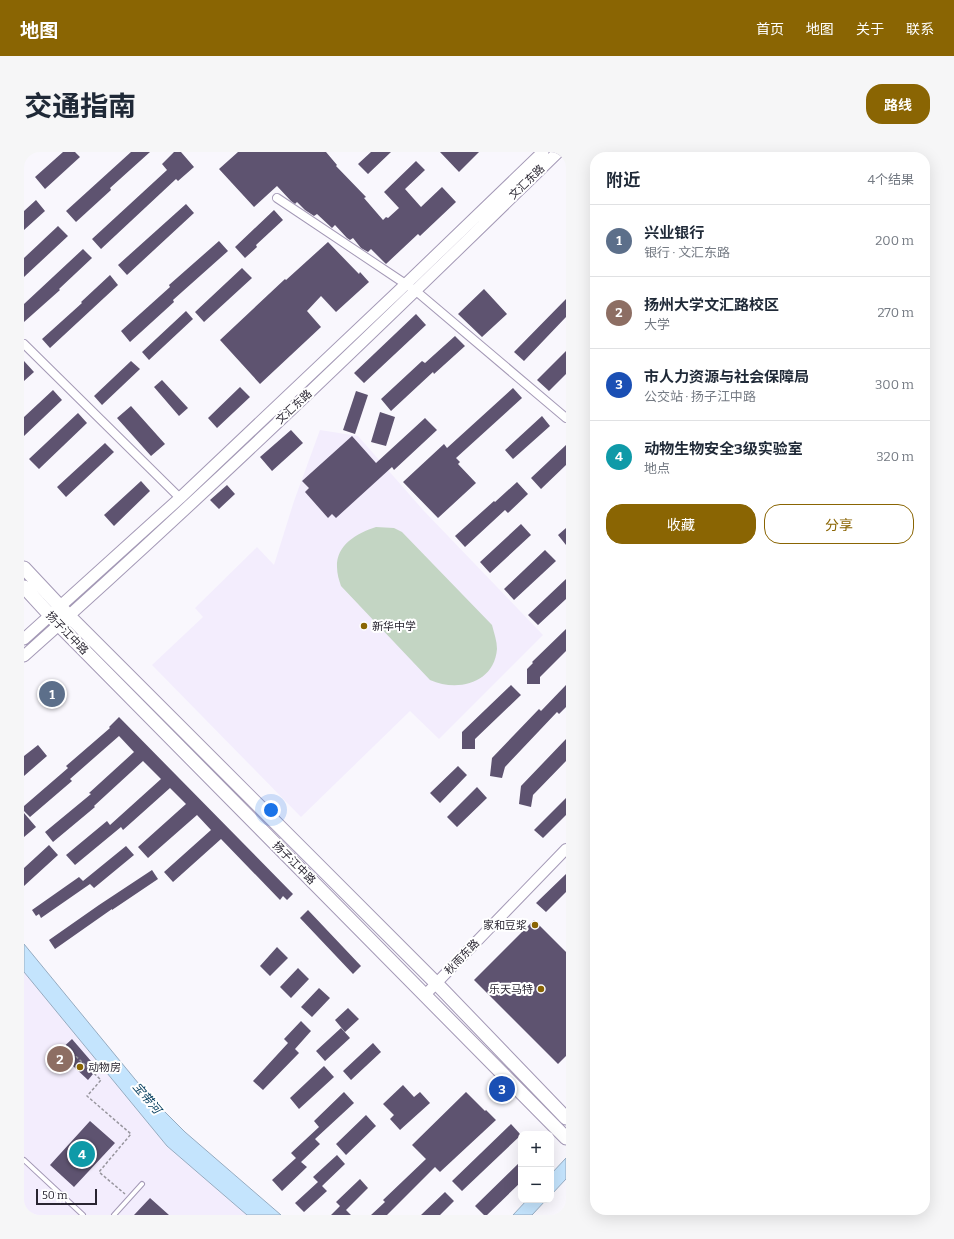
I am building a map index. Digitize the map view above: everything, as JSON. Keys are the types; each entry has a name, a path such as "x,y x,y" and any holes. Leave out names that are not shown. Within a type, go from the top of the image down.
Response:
{"main road":[{"name":"文汇东路","path":"24,639 60,616 188,507 416,291 558,152"},
{"name":"文汇东路","path":"24,656 60,616 180,498 406,284 540,154"},
{"name":"扬子江中路","path":"24,568 60,616 425,996 566,1138"},
{"name":"扬子江中路","path":"24,587 60,616 437,984 566,1118"}],"street":[{"path":"277,198 416,291 566,418"},
{"path":"24,344 180,498"},
{"name":"秋雨东路","path":"425,996 566,849"}],"lane":[{"path":"24,1160 83,1215"},
{"path":"114,1215 142,1184"}],"path":[{"path":"65,1046 101,1080 87,1096 131,1134 99,1172 129,1198"}],"shaded area":[{"name":"新华中学","path":"320,430 358,436 424,511 543,635 439,739 410,711 301,817 152,665 203,617 195,608 257,547 274,565 294,501"},
{"path":"24,972 167,1146 247,1215 24,1215"}],"green space":[{"path":"376,527 394,528 402,532 492,625 497,649 494,661 489,670 482,677 462,685 441,684 430,680 341,586 337,567 340,552 355,536"}],"water":[{"name":"宝带河","path":"24,944 148,1095 185,1132 281,1215 247,1215 167,1146 24,972"},
{"path":"566,1158 566,1179 554,1192 554,1171"},
{"path":"524,1203 543,1203 532,1215 513,1215"}],"building":[{"path":"63,152 75,152 80,157 45,189 35,177"},
{"path":"131,152 150,152 110,188 111,190 76,222 66,211"},
{"path":"174,152 181,152 194,167 178,181 176,179 101,249 92,239 167,170 162,164"},
{"path":"238,152 326,152 337,165 336,166 366,197 364,198 383,220 386,217 388,218 399,208 384,192 416,161 425,170 405,189 421,207 442,187 456,202 420,236 418,234 386,264 371,249 368,252 361,248 353,238 350,240 347,238 335,225 332,228 317,214 314,216 297,202 295,204 277,186 254,207 219,169"},
{"path":"371,152 391,152 368,174 358,164"},
{"path":"440,152 479,152 459,172"},
{"path":"36,200 45,211 24,230 24,211"},
{"path":"186,204 194,213 127,275 118,265"},
{"path":"274,210 283,220 256,245 257,247 245,258 235,247"},
{"path":"58,226 68,236 24,277 24,258"},
{"path":"219,241 228,251 173,300 174,302 130,342 121,331 170,287 169,285"},
{"path":"328,242 359,274 360,272 369,282 336,312 321,296 307,311 321,327 260,384 220,340 285,279 286,280"},
{"path":"83,249 92,258 59,289 60,290 24,322 24,304"},
{"path":"242,268 252,278 204,322 195,312"},
{"path":"110,275 118,285 50,348 42,339"},
{"path":"484,289 507,314 482,337 458,314"},
{"path":"566,299 566,317 524,361 514,352"},
{"path":"186,311 193,319 149,360 142,352"},
{"path":"416,314 426,325 364,383 354,373"},
{"path":"455,336 465,346 434,374 433,372 391,411 381,399 422,361 425,363"},
{"path":"566,351 566,374 549,391 537,380"},
{"path":"24,361 34,372 24,381"},
{"path":"131,361 140,369 102,405 94,396"},
{"path":"162,380 188,408 179,416 154,387"},
{"path":"240,387 250,397 217,428 208,418"},
{"path":"513,388 522,398 456,458 460,462 458,464 476,483 438,518 403,482 444,444 447,448"},
{"path":"53,390 62,400 24,436 24,417"},
{"path":"356,391 368,395 355,434 343,430"},
{"path":"131,406 165,444 151,456 117,418"},
{"path":"380,412 395,417 386,446 371,442"},
{"path":"78,413 87,423 39,469 29,459"},
{"path":"542,416 550,426 513,459 505,450"},
{"path":"425,418 437,430 394,470 392,467 336,518 332,514 328,518 305,492 309,488 302,481 352,436 376,463"},
{"path":"291,430 303,443 272,471 260,457"},
{"path":"105,443 114,452 66,497 57,487"},
{"path":"566,445 566,465 541,489 531,478"},
{"path":"141,481 150,491 114,526 104,515"},
{"path":"517,482 528,494 508,513 505,510 465,547 455,536"},
{"path":"227,485 235,494 219,509 210,500"},
{"path":"521,524 531,535 490,573 480,562"},
{"path":"566,528 566,545 558,535"},
{"path":"545,550 556,561 514,600 504,589"},
{"path":"566,579 566,599 538,625 528,615"},
{"path":"566,629 566,651 540,677 540,684 527,684 527,669 533,663 532,662"},
{"path":"511,685 521,695 475,739 475,749 462,749 462,732"},
{"path":"566,685 566,707 559,714 557,712 505,767 502,778 490,776 492,758 539,709 541,711"},
{"path":"119,717 293,894 287,900 283,896 280,900 221,839 173,882 164,872 211,830 197,815 148,858 138,847 186,804 170,788 123,830 121,827 75,865 66,855 107,821 110,825 161,779 143,761 94,806 95,807 53,842 45,832 91,794 89,793 134,752 119,736 70,779 72,781 30,817 24,811 24,806 68,768 66,766 110,728 109,727"},
{"path":"566,739 566,761 533,795 531,807 519,804 521,786"},
{"path":"38,745 47,756 24,776 24,756"},
{"path":"458,766 467,775 440,803 430,793"},
{"path":"477,787 487,798 457,827 447,817"},
{"path":"566,798 566,815 543,838 534,830"},
{"path":"24,813 36,827 24,837"},
{"path":"49,845 58,855 24,886 24,868"},
{"path":"126,846 134,855 94,888 90,884 41,918 39,914 36,916 32,910 79,877 83,881"},
{"path":"152,870 158,879 55,949 49,940"},
{"path":"566,874 566,892 546,912 536,903"},
{"path":"308,910 361,966 353,974 300,918"},
{"path":"534,920 566,952 566,1056 558,1064 474,980"},
{"path":"277,947 288,958 270,976 260,966"},
{"path":"298,968 309,979 291,998 280,987"},
{"path":"319,988 330,998 312,1017 301,1007"},
{"path":"348,1008 359,1019 345,1032 335,1020"},
{"path":"301,1021 311,1031 295,1049 299,1053 263,1090 253,1081 288,1043 284,1039"},
{"path":"341,1028 350,1038 325,1061 316,1051"},
{"path":"72,1039 97,1068 88,1080 58,1052"},
{"path":"373,1043 381,1052 351,1080 343,1071"},
{"path":"324,1066 334,1077 299,1109 290,1098"},
{"path":"403,1085 414,1097 420,1092 430,1103 400,1130 390,1119 394,1115 383,1104"},
{"path":"344,1092 354,1103 315,1139 320,1144 301,1162 307,1167 282,1191 272,1180 296,1158 291,1153 319,1127 314,1121"},
{"path":"466,1092 496,1120 440,1172 435,1167 387,1215 371,1215 385,1202 383,1200 426,1159 412,1145"},
{"path":"366,1115 376,1126 346,1155 336,1144"},
{"path":"90,1121 115,1143 74,1187 50,1165"},
{"path":"511,1124 518,1132 518,1138 462,1191 452,1181"},
{"path":"337,1155 345,1164 322,1186 327,1191 304,1212 295,1203 318,1182 313,1177"},
{"path":"518,1164 518,1185 487,1215 484,1215 475,1206"},
{"path":"360,1179 368,1188 346,1210 351,1215 331,1215 340,1206 336,1202"},
{"path":"445,1192 454,1201 440,1215 421,1215"},
{"path":"150,1198 169,1215 134,1215"}],"place":[{"name":"新华中学","path":"364,626"},
{"name":"兴业银行","path":"52,694"},
{"name":"家和豆浆","path":"535,925"},
{"name":"乐天马特","path":"541,989"},
{"name":"扬州大学文汇路校区","path":"60,1059"},
{"name":"动物房","path":"80,1067"},
{"name":"市人力资源与社会保障局","path":"502,1089"},
{"name":"动物生物安全3级实验室","path":"82,1154"}]}
